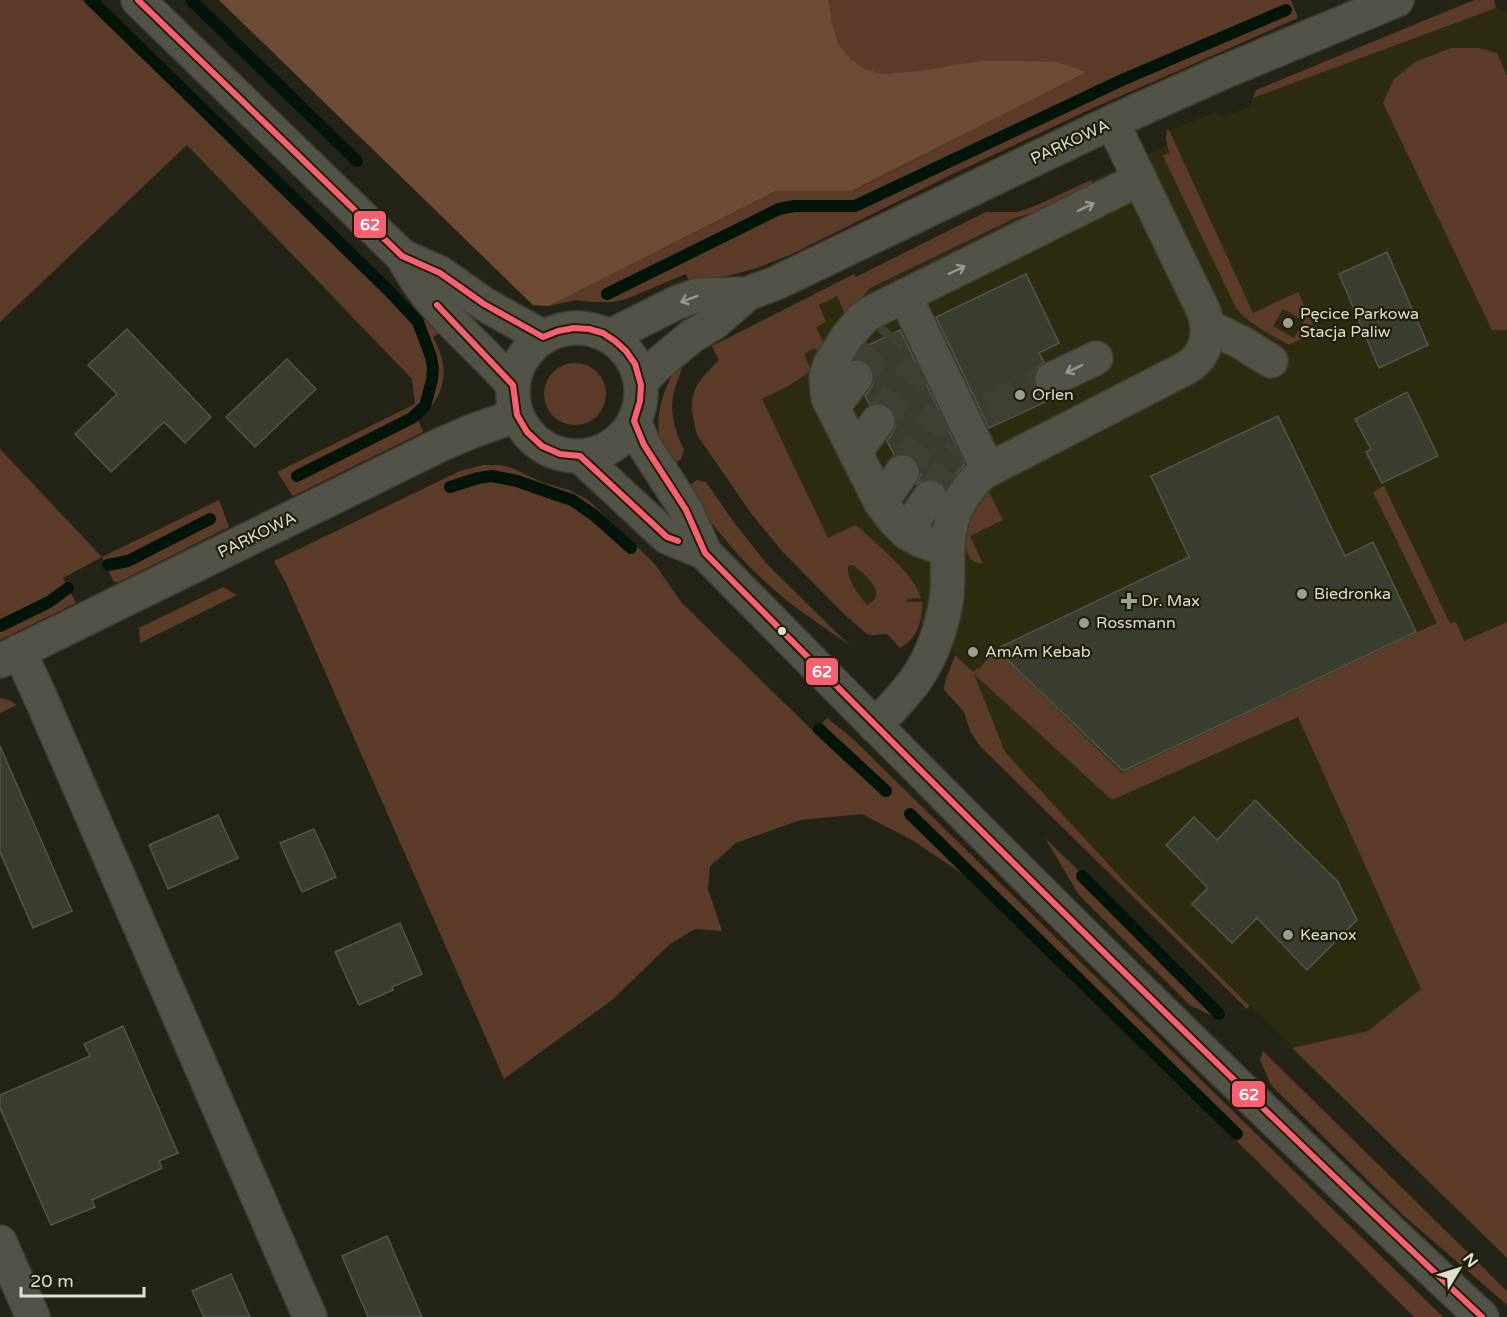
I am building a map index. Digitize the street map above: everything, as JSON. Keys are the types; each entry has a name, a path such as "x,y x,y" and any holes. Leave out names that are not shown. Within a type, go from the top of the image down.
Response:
{"street":[{"path":"138,0 402,256 427,294 494,364 515,400 527,432 542,446 560,454 580,456 596,453 612,446 625,435 634,421 639,409 641,382 635,364 624,348 610,336 580,327 565,329 550,333 528,350 516,372 515,400"},
{"name":"PARKOWA","path":"610,336 676,303 698,295 747,294 776,283 1112,122 1229,70 1398,0"},
{"path":"875,726 913,685 927,662 943,618 947,594 948,533 955,510 977,478 988,470 1188,367 1199,358 1204,348 1208,326 1204,312 1112,122"},
{"path":"947,550 906,532 881,503 828,398 826,377 831,364 847,337 863,318 872,312 903,314 1140,179"},
{"path":"402,256 440,273 484,304 543,338"},
{"name":"PARKOWA","path":"641,382 656,366 692,336 714,323 747,294"},
{"path":"903,314 988,470"},
{"path":"1208,326 1271,361"},
{"path":"1052,379 1096,358"},
{"path":"833,407 856,377"},
{"name":"PARKOWA","path":"9,656 478,428 515,400"},
{"path":"634,421 644,445 686,510 705,553 1158,1008 1389,1231 1482,1317"},
{"path":"855,452 878,421"},
{"path":"580,456 667,537 705,553"},
{"path":"881,503 902,472"},
{"path":"906,532 930,497"},
{"path":"9,656 39,694 310,1317"},
{"path":"0,1242 33,1317"}],"shaded area":[{"path":"0,0 82,0 371,280 416,328 431,314 444,330 433,337 439,349 444,371 440,392 418,420 423,432 293,496 277,472 415,404 412,379 187,145 0,322"},
{"path":"219,0 829,0 832,23 839,45 852,60 865,69 884,74 981,61 1022,61 1058,62 1087,72 852,191 776,191 549,306 533,305"},
{"path":"829,0 1291,0 1298,18 1091,109 792,254 757,268 691,286 686,274 626,299 613,302 576,300 549,306 776,191 853,191 1087,72 1058,62 884,74 864,69 852,60 839,45 832,23"},
{"path":"1474,0 1494,0 1496,8 1253,98 1256,90"},
{"path":"1496,8 1507,12 1507,622 1298,716 1421,989 1507,1258 1124,881 1005,752 973,672 921,622 912,639 900,648 887,634 867,634 782,551 753,516 697,435 691,408 695,388 719,360 712,346 854,274 856,277 986,212 1018,212 1035,206 1174,142 1169,130 1214,113 1223,117 1249,107 1253,98"},
{"path":"1451,48 1479,48 1497,53 1507,76 1507,330 1492,330 1383,103 1394,79 1415,62"},
{"path":"1167,130 1169,130 1253,313 1298,292 1316,332 1289,345 1254,324 1236,308 1163,156 1169,153","holes":["1283,309 1304,321 1294,338 1273,326"]},
{"path":"1091,180 1096,192 1015,218 870,288 846,316 837,296 819,305 826,322 816,327 826,348 820,358 815,348 804,354 811,369 794,382 762,399 828,538 856,525 893,559 917,588 921,598 907,599 906,602 922,602 920,622 915,634 900,648 887,634 867,634 846,616 782,551 753,516 697,435 692,411 694,393 702,378 719,360 712,346 854,274 856,277 986,212 1018,212","holes":["853,565 869,579 876,590 876,596 867,605 851,581 848,566"]},
{"path":"683,359 672,406 676,429 684,449 681,459 671,466 659,437 659,413 665,390"},
{"path":"575,363 587,365 597,372 604,382 606,394 604,406 597,416 587,423 575,425 563,423 553,416 546,406 544,394 546,382 553,372 563,365"},
{"path":"0,449 102,557 63,578 76,603 0,640"},
{"path":"483,465 501,465 512,468 544,483 569,490 588,500 654,563 682,603 814,732 827,718 852,738 1443,1317 1414,1317 1123,1028 964,875 912,840 862,814 801,820 736,843 710,866 708,889 722,931 695,929 670,944 612,1000 504,1079 286,583 274,561 460,471"},
{"path":"697,480 706,482 767,564 850,646 785,599 744,561 708,519 686,488"},
{"path":"1384,486 1450,623 1456,622 1464,641 1507,622 1507,1258 1292,1048 1368,1031 1421,989 1298,717 1112,800 974,674 1005,752 1124,881 1249,1005 1247,1009 979,745 970,731 964,712 944,690 955,655 973,672 979,669 990,656 987,652 995,649 1122,773 1437,623 1373,492"},
{"path":"989,492 1003,520 970,536 983,564 970,558 966,550 966,539 972,516"},
{"path":"219,500 229,527 119,582 114,582 102,557"},
{"path":"223,587 237,595 140,643 139,628"},
{"path":"0,698 9,700 17,705 0,713"},
{"path":"1045,838 1226,1014 1211,1015 1191,1006 1079,895"},
{"path":"1263,1051 1507,1291 1507,1305 1403,1215 1271,1085 1260,1060"}],"building":[{"path":"1387,252 1428,345 1379,368 1339,274"},
{"path":"1026,274 1059,343 1039,353 1044,362 1036,369 1033,377 1035,387 1042,395 1050,398 1056,397 989,428 936,317"},
{"path":"127,329 211,417 185,443 164,422 111,472 75,434 117,394 88,365"},
{"path":"900,330 965,464 946,488 940,481 932,478 922,480 916,485 921,474 919,463 912,456 904,453 894,455 887,441 896,424 895,413 890,406 881,403 870,405 865,396 874,380 873,370 867,362 855,359 862,348"},
{"path":"287,359 316,389 255,447 226,417"},
{"path":"1407,392 1438,456 1382,483 1366,452 1371,449 1355,419"},
{"path":"1278,416 1345,556 1373,542 1416,632 1123,771 996,649 1189,557 1151,476"},
{"path":"0,746 72,911 33,928 0,852"},
{"path":"1255,800 1338,882 1357,920 1307,970 1257,918 1232,943 1192,904 1208,888 1166,845 1194,817 1217,840"},
{"path":"218,815 238,858 168,889 149,845"},
{"path":"314,829 336,877 302,892 280,843"},
{"path":"400,923 422,974 359,1005 335,952"},
{"path":"123,1026 178,1153 159,1161 162,1168 92,1200 95,1207 51,1225 0,1108 0,1095 90,1056 84,1044"},
{"path":"387,1236 422,1317 368,1317 342,1256"},
{"path":"231,1274 250,1317 204,1317 192,1291"}],"waterway":[{"path":"91,0 418,322 433,368 425,406 412,418 297,476"},
{"path":"191,0 357,161"},
{"path":"607,294 779,209 794,206 855,206 1122,80 1286,10"},
{"path":"450,487 492,476 517,481 572,500 594,515 631,548"},
{"path":"108,565 128,561 210,519"},
{"path":"0,626 49,602 68,588"},
{"path":"819,729 886,791"},
{"path":"910,814 1237,1134"},
{"path":"1082,876 1219,1014"}],"tunnel":[{"path":"856,377 893,333"},
{"path":"878,421 919,365"},
{"path":"988,410 1052,379"},
{"path":"902,472 941,412"},
{"path":"930,497 961,452"}],"transit line":[{"name":"62","path":"138,0 402,256 440,273 484,304 543,337 574,328 589,329 603,333 626,351 635,364 641,385 640,401 634,421 644,445 686,510 705,553 1090,939 1482,1317"},
{"name":"62","path":"437,305 513,385 517,415 527,432 542,446 560,454 580,456 667,537 678,541"}],"place":[{"name":"Pęcice Parkowa Stacja Paliw","path":"1288,323"},
{"name":"Orlen","path":"1020,395"},
{"name":"Biedronka","path":"1302,594"},
{"name":"Dr. Max","path":"1129,601"},
{"name":"Rossmann","path":"1084,623"},
{"name":"AmAm Kebab","path":"973,652"},
{"name":"Keanox","path":"1288,935"}]}
